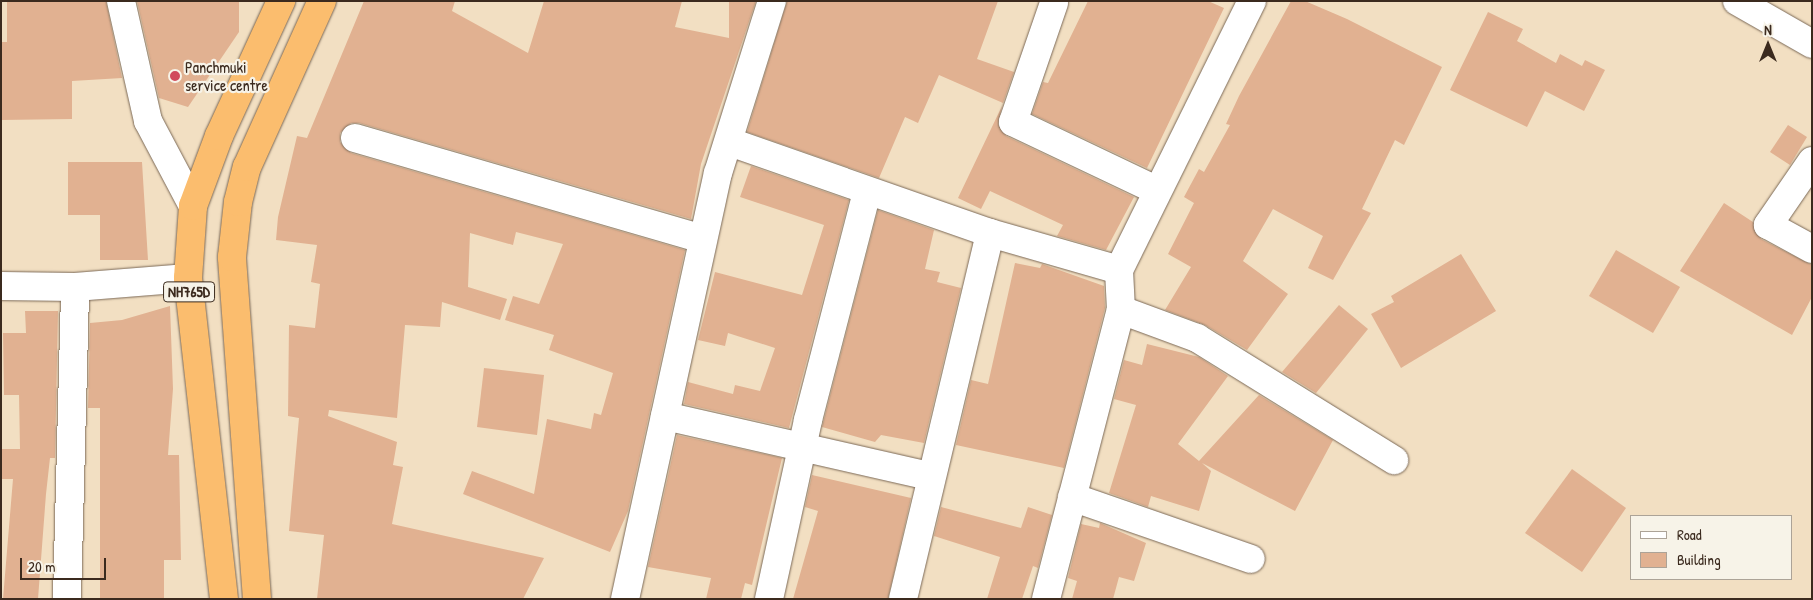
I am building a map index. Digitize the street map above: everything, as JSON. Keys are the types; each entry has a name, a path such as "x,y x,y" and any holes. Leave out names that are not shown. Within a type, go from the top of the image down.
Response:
{"highway":[{"name":"NH765D","path":"224,599 188,278 193,206 219,136 281,1"},
{"name":"NH765D","path":"257,599 232,257 235,229 247,167 322,1"}],"street":[{"path":"121,1 148,121 193,206"},
{"path":"625,599 718,173 730,142 772,1"},
{"path":"1046,599 1121,310 1119,270 1156,190 1252,1"},
{"path":"1737,1 1812,44"},
{"path":"1054,3 1013,122 1156,190"},
{"path":"355,138 704,240"},
{"path":"730,142 867,192 990,233 1119,270"},
{"path":"1812,161 1768,225 1812,250"},
{"path":"769,599 802,448 867,192"},
{"path":"903,599 930,476 990,233"},
{"path":"1,286 75,287 188,278"},
{"path":"67,599 75,287"},
{"path":"1121,310 1197,338 1394,460"},
{"path":"665,416 930,476"},
{"path":"1072,497 1251,559"}],"building":[{"path":"7,1 106,1 122,78 72,81 72,119 1,120 1,42 7,42"},
{"path":"137,1 239,1 239,32 188,107 159,98"},
{"path":"364,1 455,1 452,11 528,53 544,1 682,1 675,27 729,38 729,1 756,1 701,164 691,219 359,123 351,123 340,133 340,142 351,153 685,250 628,511 610,552 463,494 472,471 534,494 547,419 591,429 594,413 601,415 613,373 549,350 554,335 505,320 513,296 539,304 563,244 516,232 513,245 470,233 468,287 507,299 500,320 442,302 440,327 405,325 397,418 329,410 328,416 397,442 393,465 403,467 392,524 544,558 523,599 317,599 324,535 289,531 299,418 288,416 289,325 315,328 320,284 311,282 317,245 276,240 278,217 297,136 307,138"},
{"path":"787,1 998,1 977,59 1014,72 1003,103 939,75 918,123 905,117 879,178 747,132"},
{"path":"1088,1 1208,1 1224,8 1147,168 1032,114 1043,82 1048,83"},
{"path":"1291,1 1305,1 1347,19 1442,67 1404,145 1395,140 1362,209 1371,213 1333,280 1308,268 1323,236 1273,209 1243,261 1288,294 1247,350 1205,325 1165,310 1191,267 1168,254 1194,203 1184,197 1199,169 1204,172 1230,125 1226,124 1239,96"},
{"path":"1488,12 1523,29 1517,41 1556,63 1560,54 1582,66 1585,60 1605,70 1584,111 1545,91 1527,127 1450,90"},
{"path":"1002,106 998,124 1006,136 1134,197 1106,250 1057,236 1063,225 990,191 981,209 958,198"},
{"path":"1788,125 1807,137 1790,165 1770,152"},
{"path":"68,162 142,162 148,260 100,260 100,215 68,215"},
{"path":"751,166 849,200 789,428 684,404 688,382 733,394 735,385 760,391 775,348 728,333 725,346 698,340 715,272 802,295 824,225 740,197"},
{"path":"1724,203 1753,222 1761,239 1812,265 1812,297 1792,335 1680,271"},
{"path":"878,210 934,230 925,269 940,272 937,282 961,288 924,443 881,435 875,442 822,427"},
{"path":"1616,250 1680,287 1653,333 1589,296"},
{"path":"1461,254 1496,311 1401,368 1371,314 1394,302 1391,296"},
{"path":"1015,263 1040,268 1042,264 1104,286 1105,308 1064,468 956,445 971,380 988,384"},
{"path":"1339,305 1368,329 1316,393 1282,372"},
{"path":"170,306 173,389 168,455 179,455 181,560 164,560 164,599 100,599 100,408 88,408 90,323 122,320"},
{"path":"25,311 58,311 55,458 50,458 38,599 3,599 13,479 1,479 1,449 20,449 19,395 4,395 3,333 26,333"},
{"path":"1147,344 1199,357 1228,376 1178,444 1199,461 1259,395 1333,440 1295,511 1202,463 1211,471 1199,511 1151,496 1148,507 1109,493 1136,405 1114,399 1124,360 1142,365"},
{"path":"484,368 544,375 537,435 477,427"},
{"path":"677,435 782,458 752,585 745,583 741,599 706,599 711,578 648,567"},
{"path":"1572,469 1626,508 1582,572 1525,533"},
{"path":"812,475 911,498 888,599 793,599 818,511 805,507"},
{"path":"941,507 1021,528 1028,507 1052,515 1038,568 1033,566 1022,599 987,599 1000,557 934,536"},
{"path":"1100,523 1146,543 1134,581 1119,577 1113,599 1072,599 1077,581 1068,578 1081,524 1099,528"}],"place":[{"name":"Panchmuki service centre","path":"175,76"}]}
